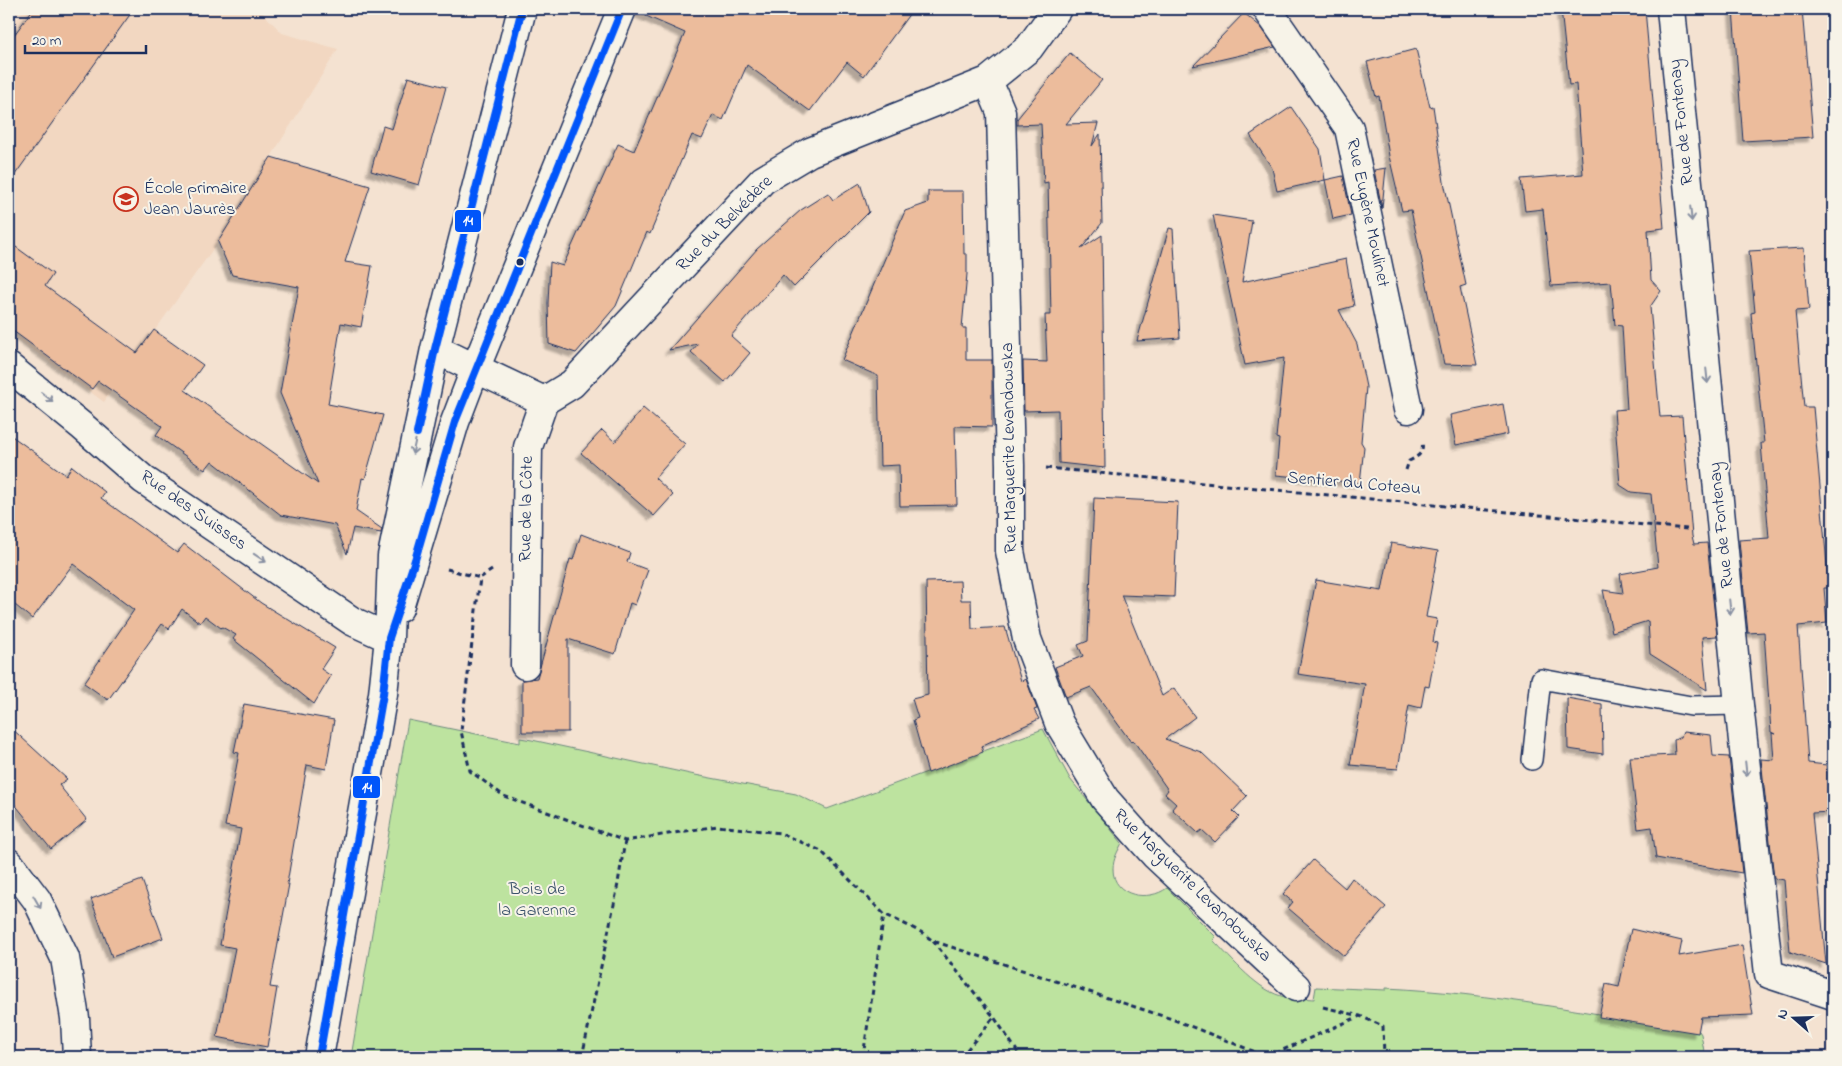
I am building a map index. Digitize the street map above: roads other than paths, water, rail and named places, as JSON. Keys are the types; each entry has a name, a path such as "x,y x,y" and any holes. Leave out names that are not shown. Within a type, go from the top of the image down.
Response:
{"street":[{"path":"319,1057 383,694 389,638 392,556 435,348 522,9"},
{"path":"389,638 456,422 476,367 622,9"},
{"name":"Rue du Belvédère","path":"544,402 572,384 763,180 810,152 988,81 1029,48 1057,9"},
{"name":"Rue Eugène Moulinet","path":"1267,9 1349,128 1408,409"},
{"name":"Rue de Fontenay","path":"1670,9 1739,705 1769,974 1833,996"},
{"name":"Rue Marguerite Levandowska","path":"988,81 1001,112 1010,465 1010,551 1027,639 1059,723 1104,799 1155,855 1296,987"},
{"path":"435,348 544,402"},
{"name":"Rue des Suisses","path":"9,367 83,426 144,480 352,621 389,638"},
{"name":"Rue de la Côte","path":"525,665 528,447 544,402"},
{"path":"9,863 37,900 65,958 75,1018 77,1057"}],"lane":[{"path":"1532,760 1541,679 1691,706 1739,705"}],"place":[{"name":"École primaire Jean Jaurès","path":"126,199"}],"park label":[{"name":"Bois de la Garenne","path":"537,900"}]}
